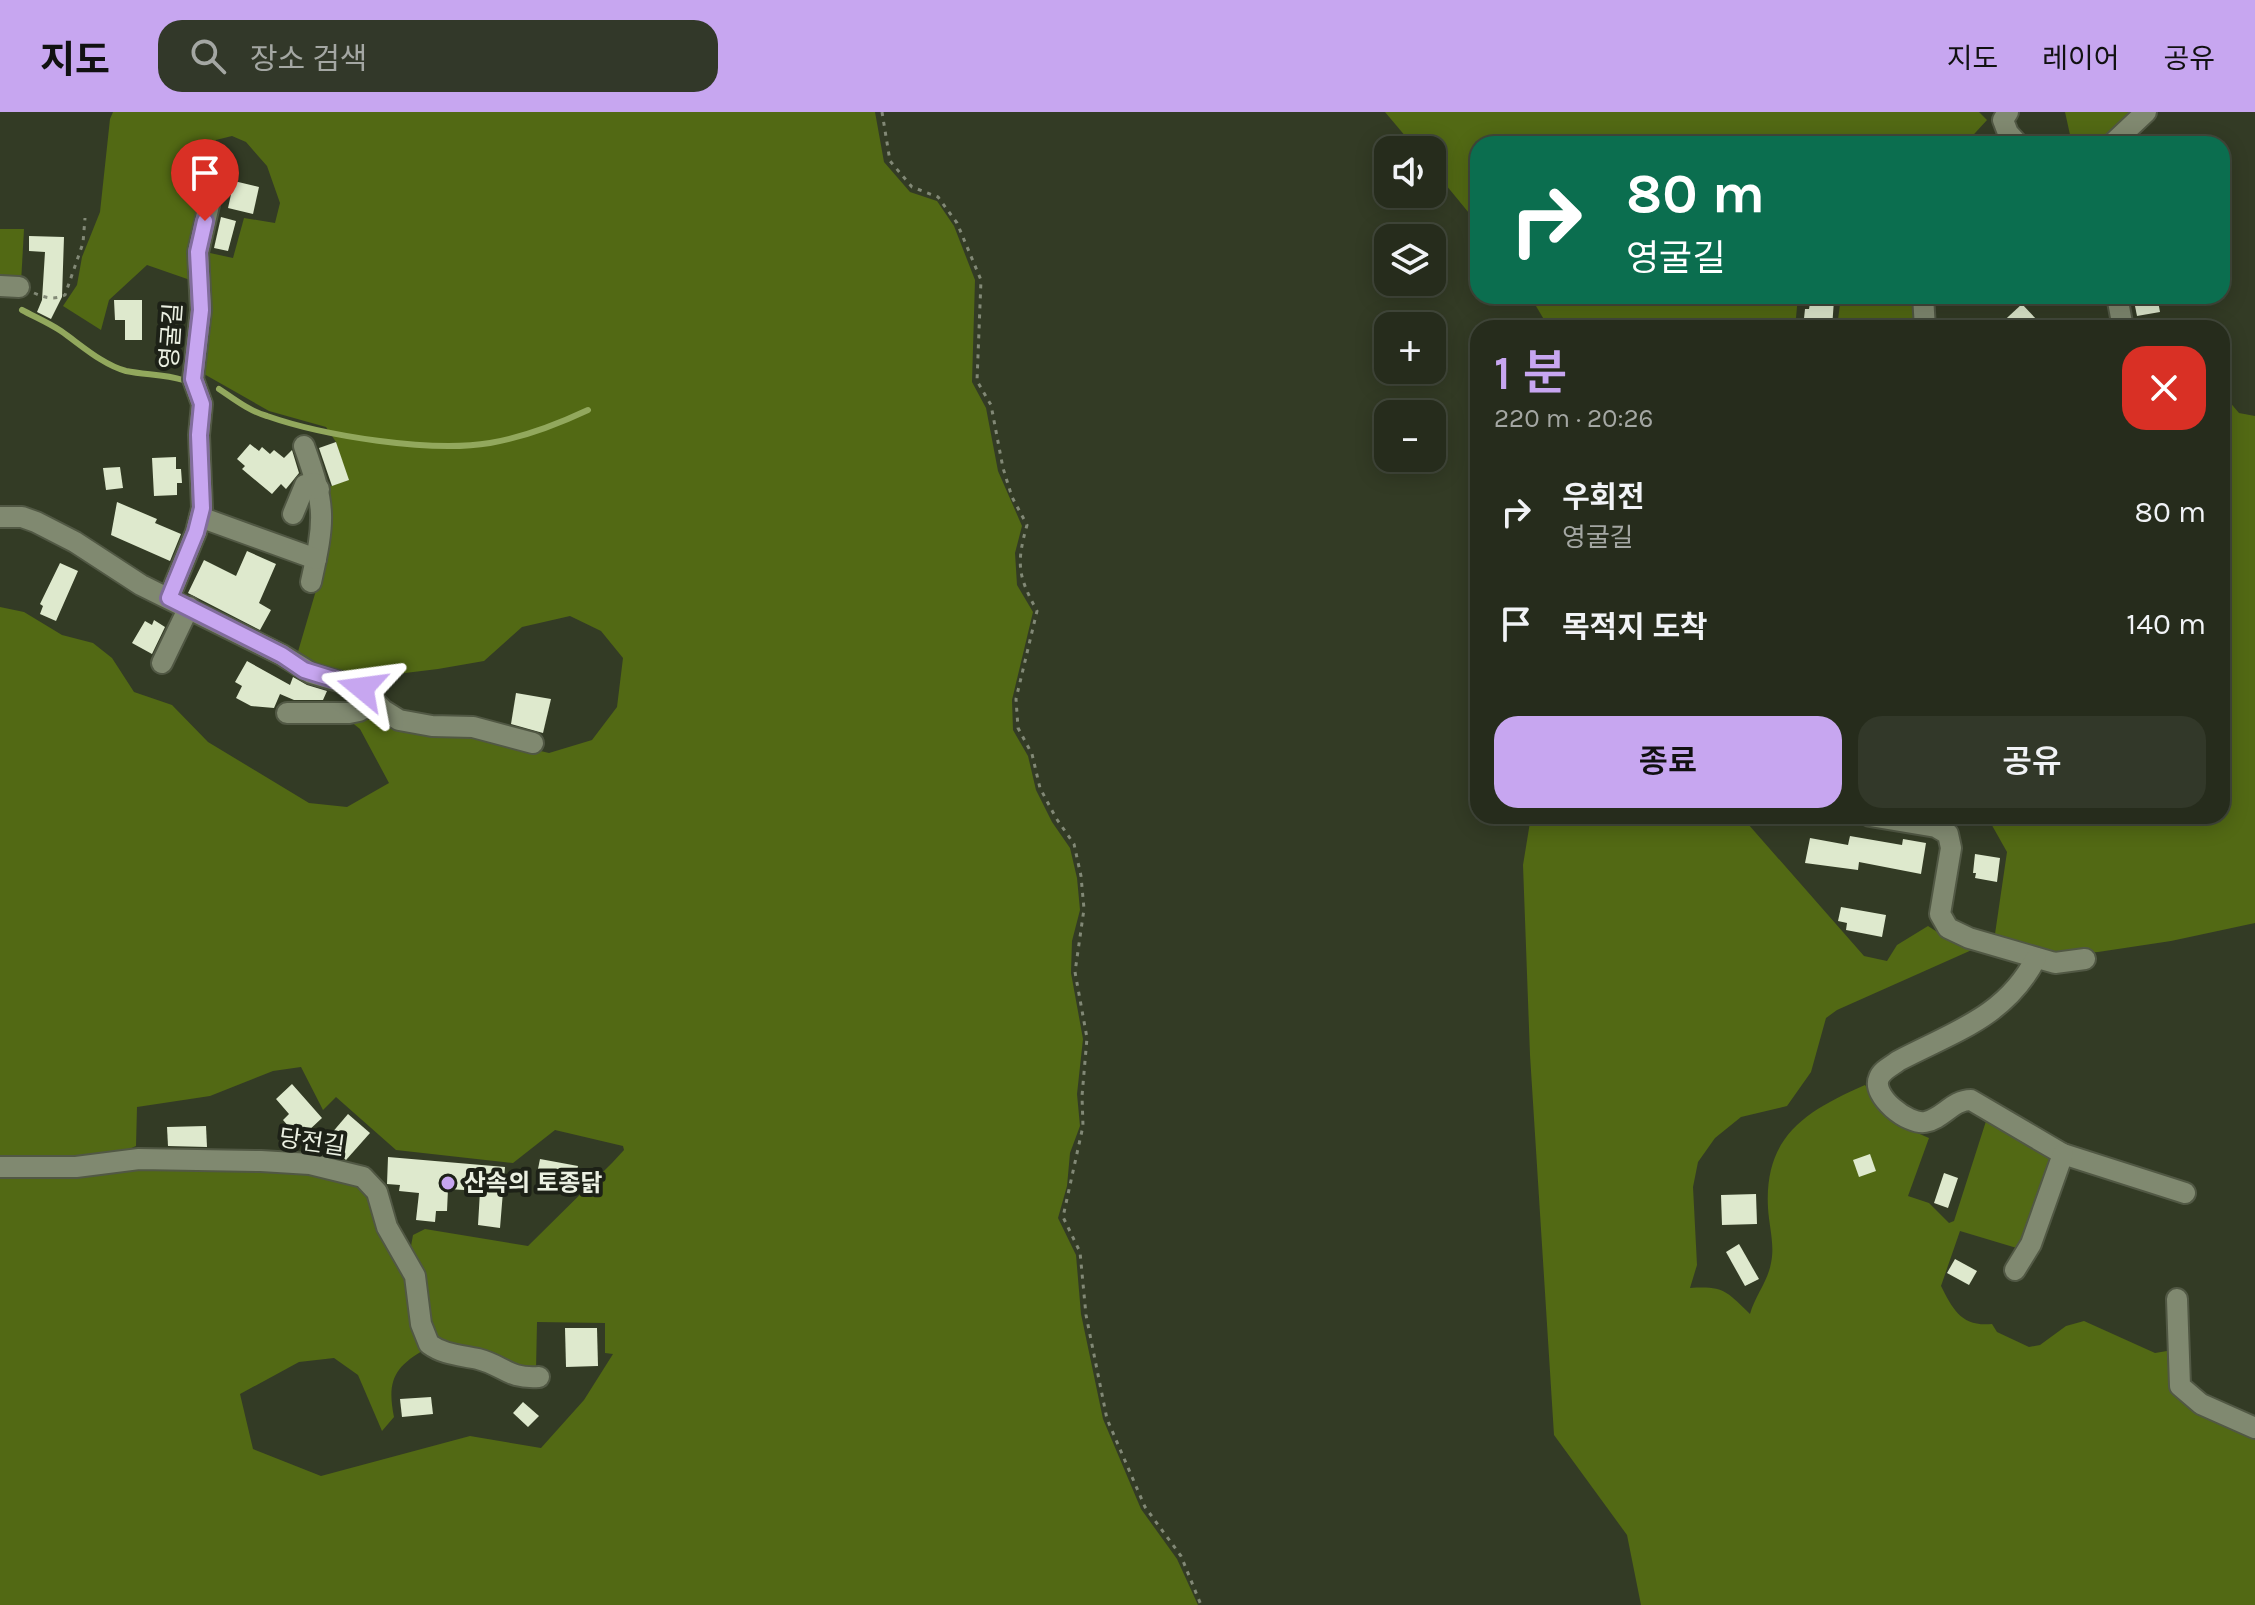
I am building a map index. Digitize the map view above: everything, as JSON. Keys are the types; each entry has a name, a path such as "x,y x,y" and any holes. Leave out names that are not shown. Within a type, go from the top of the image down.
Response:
{"lane":[{"path":"2008,112 2003,120 2012,136"},
{"path":"2120,136 2146,112"},
{"name":"영굴길","path":"169,598 200,517 199,435 202,404 193,379 201,310 198,252 209,205"},
{"path":"304,446 319,489 323,516 311,582"},
{"path":"293,514 305,485 314,483 319,489"},
{"path":"0,517 29,519 75,542 141,585 282,655 304,670 362,688 390,715 413,724 473,727 533,743"},
{"path":"200,517 316,559"},
{"path":"162,663 189,607"},
{"path":"287,713 349,713 375,701"},
{"path":"1912,824 1943,830 1950,840 1940,907 1942,922 1956,933 2064,964 2085,959"},
{"path":"2036,958 2020,985 1996,1010 1884,1071 1878,1086 1889,1104 1913,1121 1923,1123 1958,1102 1971,1100 2063,1154 2185,1193"},
{"path":"2015,1270 2031,1244 2063,1154"},
{"name":"당전길","path":"0,1167 76,1167 139,1159 261,1161 310,1164 363,1177 377,1192 387,1227 415,1276 421,1324 429,1344 450,1354 492,1364 512,1376 539,1377"},
{"path":"2177,1299 2180,1386 2201,1404 2255,1428"}],"path":[{"path":"882,112 890,161 912,187 938,197 957,223 981,280 977,381 991,405 1003,468 1012,497 1027,525 1020,551 1022,583 1037,611 1016,699 1018,728 1032,754 1040,788 1074,844 1084,909 1075,972 1087,1038 1083,1126 1063,1217 1080,1252 1086,1315 1107,1419 1145,1507 1181,1556 1201,1605"},
{"path":"9,286 49,298 65,295 83,243 85,218"}],"green space":[{"path":"113,112 875,112 884,162 910,192 937,201 954,226 975,280 972,382 986,408 998,471 1022,526 1015,553 1017,585 1033,612 1012,700 1013,730 1028,756 1036,790 1070,848 1080,910 1072,941 1071,973 1083,1039 1077,1094 1080,1126 1070,1153 1067,1186 1058,1218 1076,1255 1081,1314 1103,1419 1141,1509 1177,1559 1198,1605 0,1605 0,1173 115,1167 292,1168 360,1180 405,1265 426,1349 406,1362 395,1377 391,1394 394,1417 382,1431 358,1375 334,1358 299,1362 240,1394 253,1449 321,1476 470,1436 541,1448 584,1400 613,1354 605,1353 605,1323 537,1322 536,1370 495,1363 453,1346 431,1332 419,1262 411,1246 413,1235 425,1229 528,1246 612,1163 624,1150 623,1146 555,1130 513,1163 396,1150 336,1097 323,1110 301,1067 273,1071 210,1096 137,1107 136,1146 116,1155 0,1163 0,607 24,612 62,635 93,643 112,658 134,692 172,705 208,742 309,803 347,807 389,783 360,729 350,721 379,719 470,734 549,753 592,740 617,707 623,658 601,631 570,616 522,627 484,661 438,669 372,677 338,672 297,655 317,587 325,488 348,480 336,442 326,427 269,411 204,374 210,298 206,272 210,253 233,258 244,218 275,223 280,203 267,166 246,142 232,136 216,140 203,201 193,281 147,265 109,300 101,330 63,306 77,285 82,257 100,212"},
{"path":"1385,112 1979,112 1987,120 1972,136 1470,136 1470,214 1446,185 1446,136 1405,136"},
{"path":"2065,112 2132,112 2105,136 2070,136"},
{"path":"0,229 24,229 21,283 0,280"},
{"path":"1535,304 1797,304 1796,320 1544,320"},
{"path":"1840,304 1916,304 1918,320 1838,320"},
{"path":"2230,402 2239,413 2255,416 2255,923 2171,941 2054,955 1995,934 2007,852 1991,824 2230,824"},
{"path":"1530,824 1748,824 1864,956 1887,961 1897,945 1928,926 1948,939 1974,949 1837,1010 1826,1018 1811,1072 1787,1106 1741,1117 1715,1138 1698,1162 1693,1187 1697,1265 1690,1288 1718,1289 1750,1314 1767,1276 1772,1256 1768,1208 1773,1162 1781,1144 1793,1129 1824,1105 1865,1085 1892,1117 1929,1138 1908,1196 1929,1203 1949,1223 1954,1221 1987,1118 2051,1160 2020,1249 1960,1231 1941,1286 1945,1295 1966,1320 1992,1324 1997,1332 2029,1347 2040,1345 2066,1326 2084,1321 2155,1353 2167,1351 2169,1381 2177,1395 2255,1436 2255,1605 1641,1605 1627,1535 1554,1435 1530,1055 1523,865"}],"building":[{"path":"234,181 259,187 253,214 228,208"},
{"path":"221,217 236,221 228,251 214,248"},
{"path":"29,236 64,237 62,297 51,319 37,312 42,300 45,252 29,251"},
{"path":"114,300 142,300 142,340 125,340 125,320 115,320"},
{"path":"1810,304 1834,304 1833,320 1804,320 1805,309 1809,309"},
{"path":"2022,304 2037,320 2005,320"},
{"path":"2135,304 2158,304 2160,312 2137,316"},
{"path":"336,442 349,480 332,486 319,448"},
{"path":"250,444 259,451 262,447 270,454 274,450 284,458 292,450 299,473 286,489 281,484 272,494 242,469 245,466 237,459"},
{"path":"176,457 176,469 181,469 182,483 177,483 177,495 154,496 152,458"},
{"path":"120,467 123,488 106,490 103,468"},
{"path":"117,502 157,519 155,523 181,534 170,561 111,535"},
{"path":"247,551 276,564 259,603 271,610 260,630 188,593 204,560 236,576"},
{"path":"60,563 78,571 56,621 40,614 43,606 40,604"},
{"path":"154,620 165,627 152,654 132,643 145,621 152,625"},
{"path":"247,661 290,685 293,677 327,691 323,700 294,700 280,694 274,708 251,706 236,698 242,686 235,682"},
{"path":"516,693 551,699 543,733 511,724"},
{"path":"1850,836 1902,845 1903,839 1926,843 1921,874 1859,862 1858,870 1805,863 1810,838 1848,845"},
{"path":"1975,854 2000,858 1997,882 1975,878"},
{"path":"1841,907 1886,915 1882,937 1846,930 1847,923 1838,921"},
{"path":"292,1084 322,1118 307,1132 303,1128 296,1135 283,1120 289,1114 276,1099"},
{"path":"348,1114 370,1133 346,1160 325,1141"},
{"path":"206,1126 207,1147 168,1146 167,1127"},
{"path":"1870,1154 1876,1171 1859,1177 1853,1160"},
{"path":"388,1157 505,1167 500,1228 478,1225 480,1191 448,1189 447,1211 436,1211 435,1222 416,1220 419,1193 399,1191 400,1185 387,1184"},
{"path":"540,1159 578,1166 575,1181 537,1174"},
{"path":"1944,1173 1958,1178 1948,1208 1934,1203"},
{"path":"1756,1194 1757,1224 1722,1225 1721,1195"},
{"path":"1739,1244 1759,1279 1745,1286 1726,1252"},
{"path":"1955,1259 1977,1271 1969,1285 1947,1273"},
{"path":"565,1328 597,1328 598,1366 566,1367"},
{"path":"431,1397 433,1414 402,1417 400,1399"},
{"path":"523,1402 539,1416 528,1427 513,1413"}],"waterway":[{"path":"22,310 117,368 183,380"},
{"path":"219,389 254,411 291,423 378,441 438,446 466,446 516,437 588,410"}],"place":[{"name":"산속의 토종닭","path":"448,1183"}],"route":[{"path":"205,221 197,264 201,310 193,379 202,404 199,435 202,508 196,532 169,598 282,655 304,670 362,688"}]}
